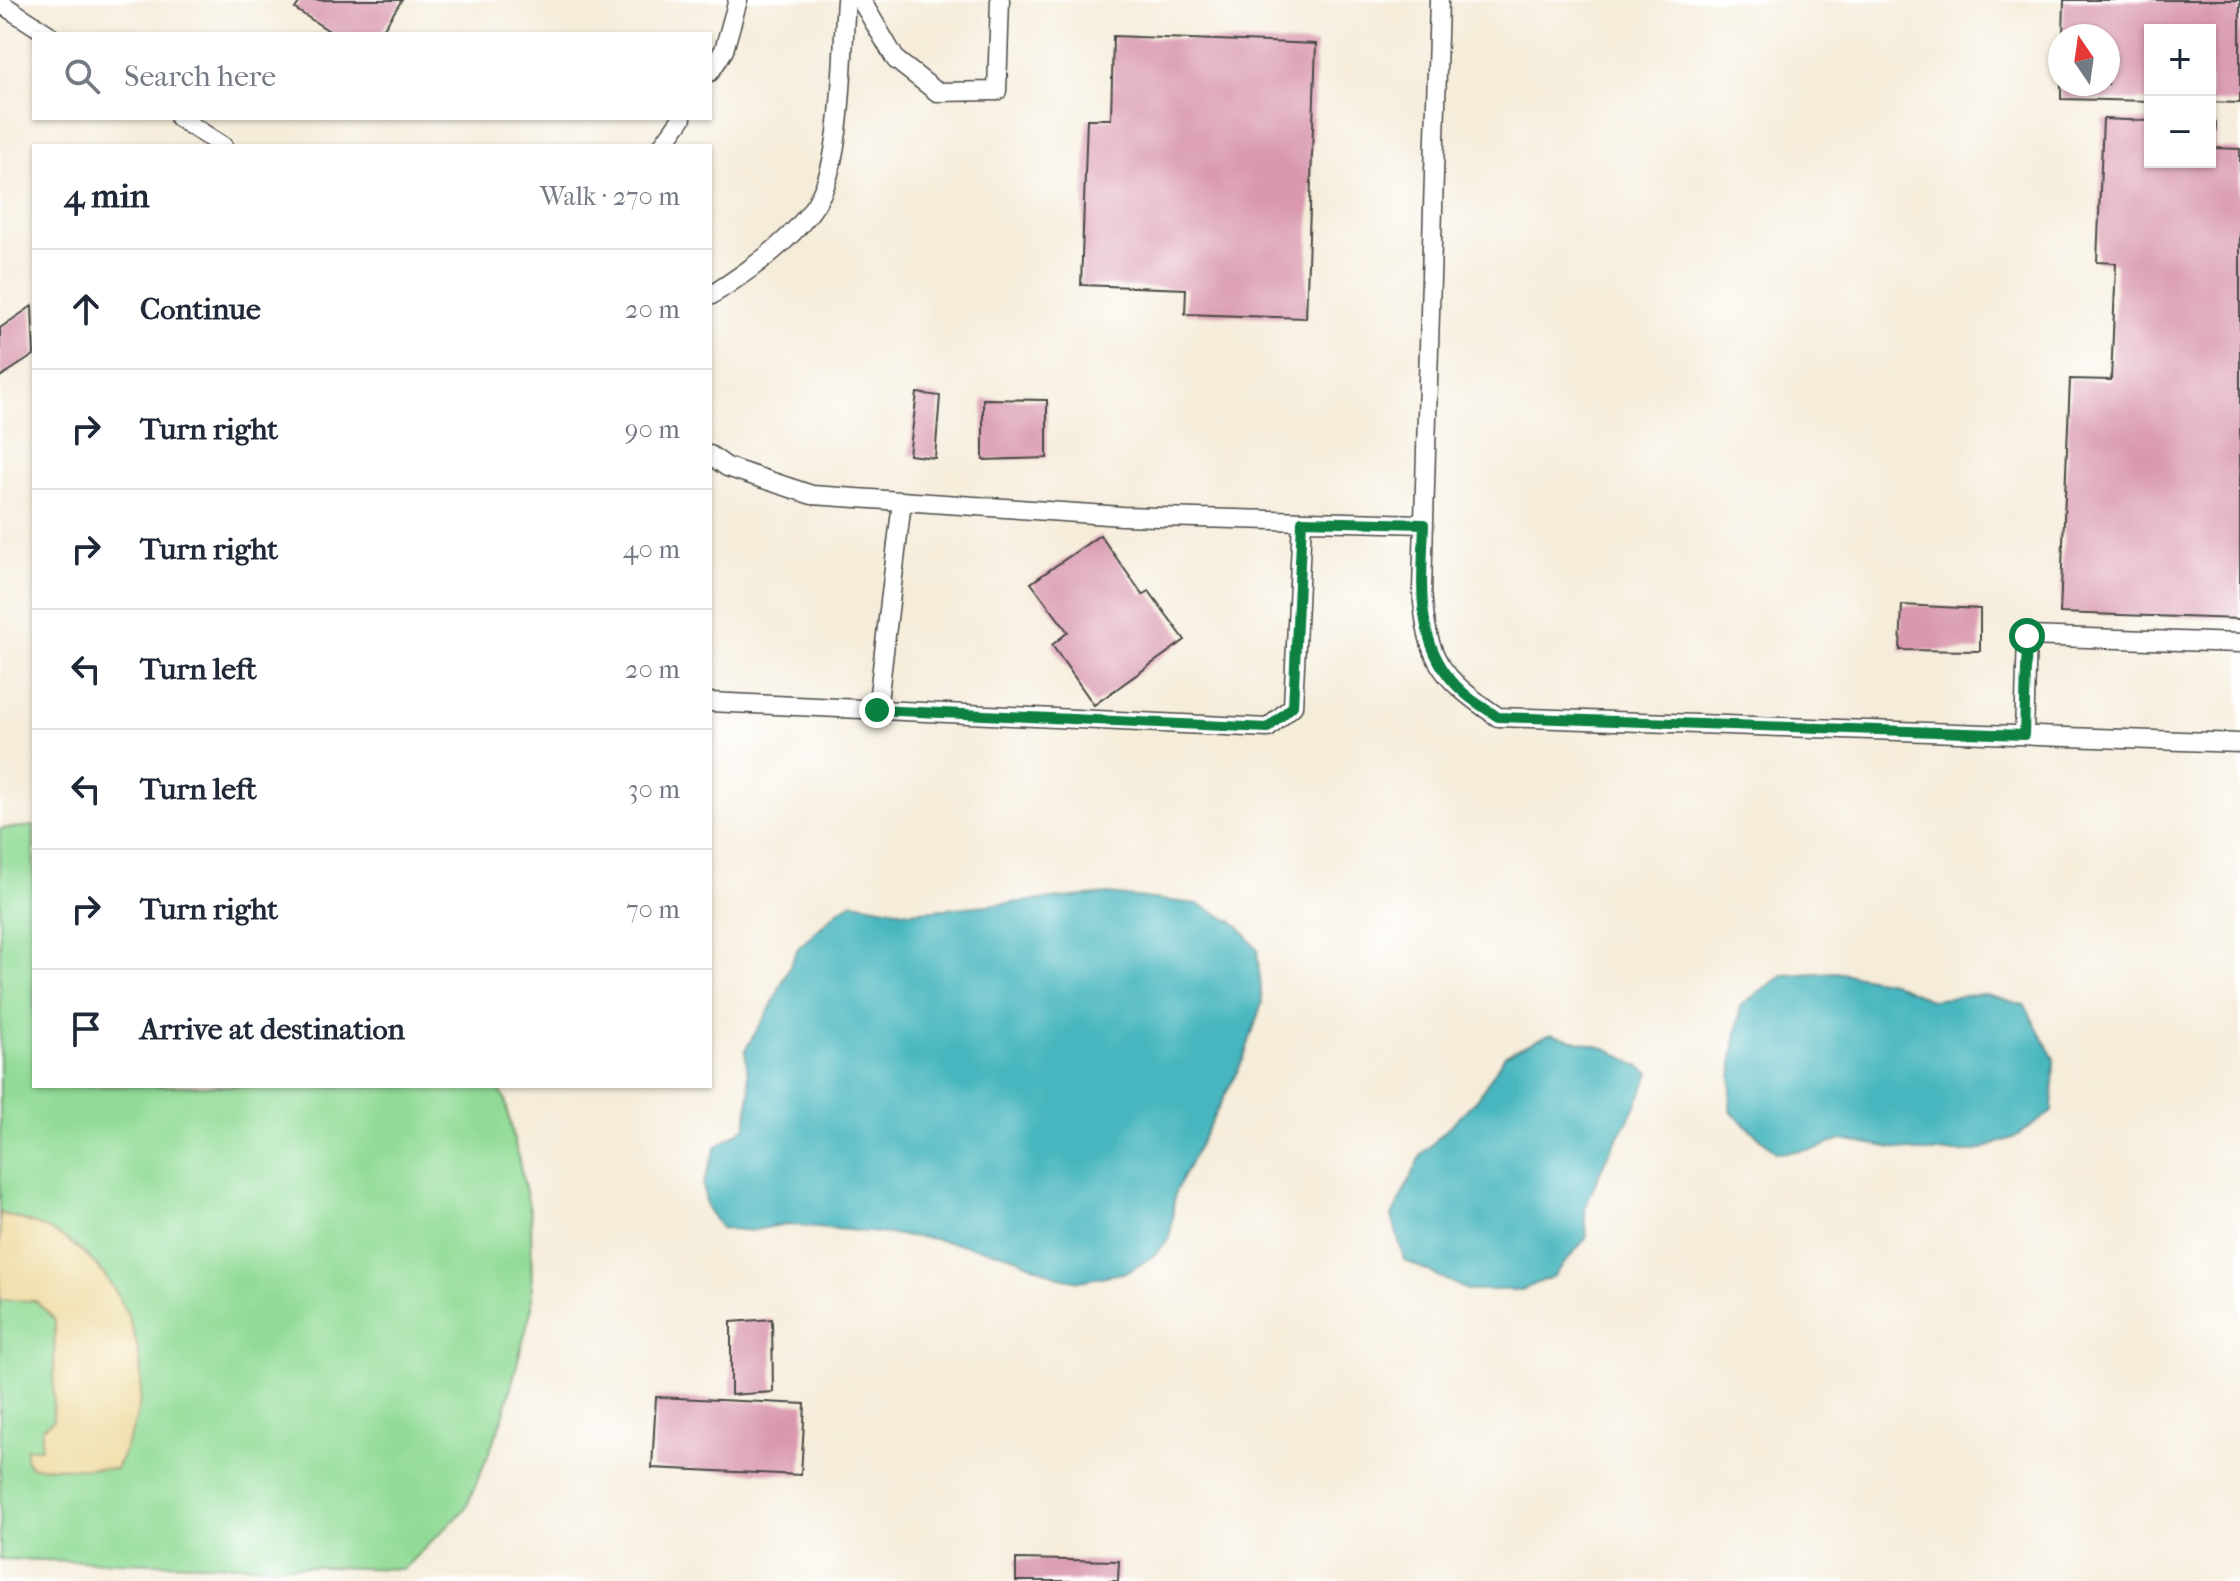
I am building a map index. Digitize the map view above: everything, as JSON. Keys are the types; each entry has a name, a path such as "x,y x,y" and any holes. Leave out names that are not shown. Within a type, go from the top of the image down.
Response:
{"lane":[{"path":"712,69 724,50 738,0"},
{"path":"712,295 764,258 806,218 824,188 835,137 846,0"},
{"path":"861,0 896,60 937,92 997,91 1000,0"},
{"path":"1439,0 1422,590 1425,631 1440,667 1464,693 1498,717 2240,743"},
{"path":"0,3 45,32"},
{"path":"182,120 220,144"},
{"path":"663,144 681,120"},
{"path":"712,456 727,467 812,495 1122,516 1424,524"},
{"path":"877,710 902,502"},
{"path":"712,702 1268,728 1293,706 1302,521"},
{"path":"2024,735 2027,636 2240,643"}],"green space":[{"path":"32,826 32,1088 498,1088 505,1099 531,1215 532,1307 502,1421 466,1508 403,1569 0,1559 0,829"}],"sand":[{"path":"0,1213 44,1227 68,1241 101,1272 125,1310 139,1354 140,1400 134,1427 116,1469 32,1467 26,1461 26,1448 41,1448 42,1429 53,1420 55,1320 36,1301 0,1300"}],"water":[{"path":"1108,894 1198,904 1237,924 1257,949 1262,1003 1243,1060 1175,1192 1170,1238 1153,1256 1128,1272 1079,1281 1059,1277 1007,1254 928,1238 786,1224 750,1231 721,1228 707,1208 703,1185 716,1147 746,1127 750,1092 745,1050 770,1009 798,948 839,910 853,902 910,912"},
{"path":"1836,972 1892,982 1930,1000 1982,994 2025,1005 2054,1059 2052,1112 2015,1137 1974,1152 1916,1152 1841,1139 1816,1149 1777,1153 1730,1111 1732,1065 1741,1005 1783,975"},
{"path":"1550,1034 1608,1049 1650,1073 1630,1118 1608,1154 1585,1207 1587,1237 1554,1276 1522,1290 1467,1290 1404,1260 1392,1216 1422,1154 1478,1098 1505,1055"}],"building":[{"path":"301,0 402,0 381,32 331,32 295,9"},
{"path":"2064,0 2240,0 2240,103 2216,102 2216,24 2144,24 2144,101 2061,99 2061,96 2120,96 2120,24 2063,24"},
{"path":"1113,36 1316,44 1306,318 1185,314 1186,289 1081,285 1087,119 1111,119"},
{"path":"2103,119 2144,121 2144,168 2216,168 2216,148 2240,149 2240,619 2060,613 2070,379 2111,380 2116,263 2097,262"},
{"path":"32,306 32,356 0,377 0,328"},
{"path":"917,393 940,396 935,458 909,455"},
{"path":"983,399 1047,400 1047,458 983,460"},
{"path":"1100,535 1143,595 1149,591 1185,640 1094,705 1052,645 1068,632 1031,583"},
{"path":"1902,605 1980,609 1980,651 1900,650"},
{"path":"772,1319 773,1392 731,1395 731,1322"},
{"path":"656,1397 805,1404 801,1475 652,1468"},
{"path":"1016,1559 1119,1561 1118,1581 1016,1581"}],"route":[{"path":"877,710 1268,728 1293,706 1302,521 1424,524 1422,590 1425,631 1440,667 1464,693 1498,717 2024,735 2027,636"}]}
